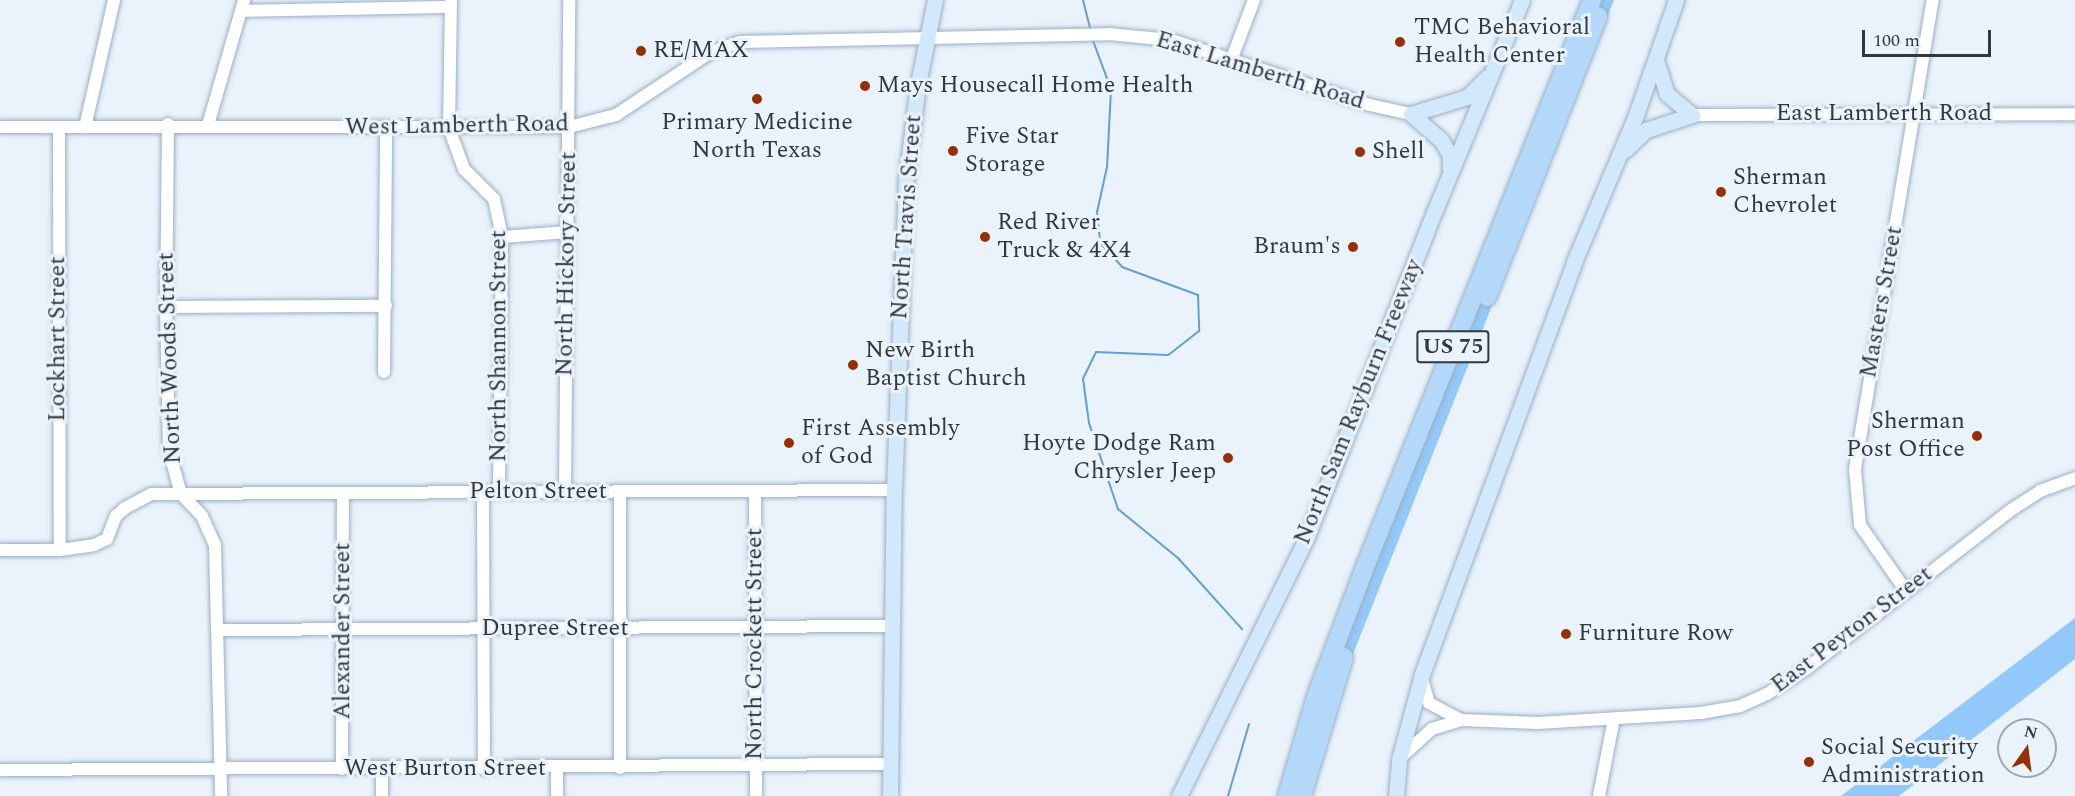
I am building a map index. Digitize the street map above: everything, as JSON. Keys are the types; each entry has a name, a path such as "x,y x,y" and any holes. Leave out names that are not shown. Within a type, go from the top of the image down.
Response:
{"highway":[{"name":"US 75","path":"1287,796 1317,694 1363,573 1592,0"},
{"name":"US 75","path":"1302,796 1368,587 1604,0"}],"main road":[{"name":"North Travis Street","path":"891,796 894,490 906,179 935,0"},
{"name":"North Sam Rayburn Freeway","path":"1179,796 1306,539 1450,173 1522,0"},
{"path":"1396,796 1399,760 1422,674 1574,262 1619,157 1676,0"},
{"path":"1656,57 1667,94 1692,115"},
{"path":"1411,114 1467,97 1495,68"},
{"path":"1411,114 1441,140 1450,155 1450,173"},
{"path":"1619,157 1646,130 1692,115"}],"street":[{"path":"85,127 114,0"},
{"name":"North Hickory Street","path":"565,492 569,0"},
{"path":"1232,58 1254,0"},
{"name":"Masters Street","path":"1906,591 1860,525 1855,469 1933,0"},
{"path":"208,125 243,6 451,4"},
{"name":"North Shannon Street","path":"451,4 449,128 464,169 494,199 502,237 500,492"},
{"name":"East Lamberth Road","path":"928,39 1109,34 1171,40 1232,58 1370,105 1411,114"},
{"name":"West Lamberth Road","path":"0,127 168,124 386,128 569,127 616,115 706,55 740,42 928,39"},
{"name":"East Lamberth Road","path":"1692,115 2075,114"},
{"name":"North Woods Street","path":"168,124 165,307 169,451 181,494 202,516 214,545 221,796"},
{"name":"Lockhart Street","path":"59,127 60,550"},
{"path":"384,372 386,128"},
{"path":"502,237 568,232"},
{"path":"165,307 386,306"},
{"name":"East Peyton Street","path":"1399,760 1423,735 1441,724 1461,720 1538,723 1724,709 1767,694 2010,510 2040,491 2075,478"},
{"name":"Pelton Street","path":"60,550 107,538 116,516 138,499 151,494 894,490"},
{"name":"North Crockett Street","path":"755,491 756,796"},
{"name":"North Shannon Street","path":"483,492 483,769"},
{"path":"620,492 620,768"},
{"name":"Alexander Street","path":"342,769 343,493"},
{"path":"0,550 60,550"},
{"name":"Dupree Street","path":"218,630 755,629 892,626"},
{"name":"East Peyton Street","path":"1422,674 1423,692 1429,703 1461,720"},
{"path":"1599,796 1614,718"},
{"name":"West Burton Street","path":"0,770 483,769 890,764"},
{"path":"557,768 557,796"},
{"path":"382,769 382,796"}],"shaded area":[{"path":"1584,0 1614,0 1341,684 1310,698"},
{"path":"2075,618 2075,659 1899,796 1841,796"}],"waterway":[{"path":"1083,0 1090,29"},
{"path":"1092,38 1111,89 1107,167 1097,212 1100,243 1122,267 1198,295 1199,331 1168,355 1096,352 1083,379 1089,423 1118,509 1178,558 1242,629"},
{"path":"1228,796 1249,724"}],"place":[{"name":"TMC Behavioral Health Center","path":"1400,42"},
{"name":"RE/MAX","path":"641,51"},
{"name":"Mays Housecall Home Health","path":"865,86"},
{"name":"Primary Medicine North Texas","path":"757,99"},
{"name":"Five Star Storage","path":"953,151"},
{"name":"Shell","path":"1360,152"},
{"name":"Sherman Chevrolet","path":"1721,192"},
{"name":"Red River Truck & 4X4","path":"985,237"},
{"name":"Braum's","path":"1353,247"},
{"name":"New Birth Baptist Church","path":"853,365"},
{"name":"Sherman Post Office","path":"1977,436"},
{"name":"First Assembly of God","path":"789,443"},
{"name":"Hoyte Dodge Ram Chrysler Jeep","path":"1228,458"},
{"name":"Furniture Row","path":"1566,634"},
{"name":"Social Security Administration","path":"1809,762"}]}
